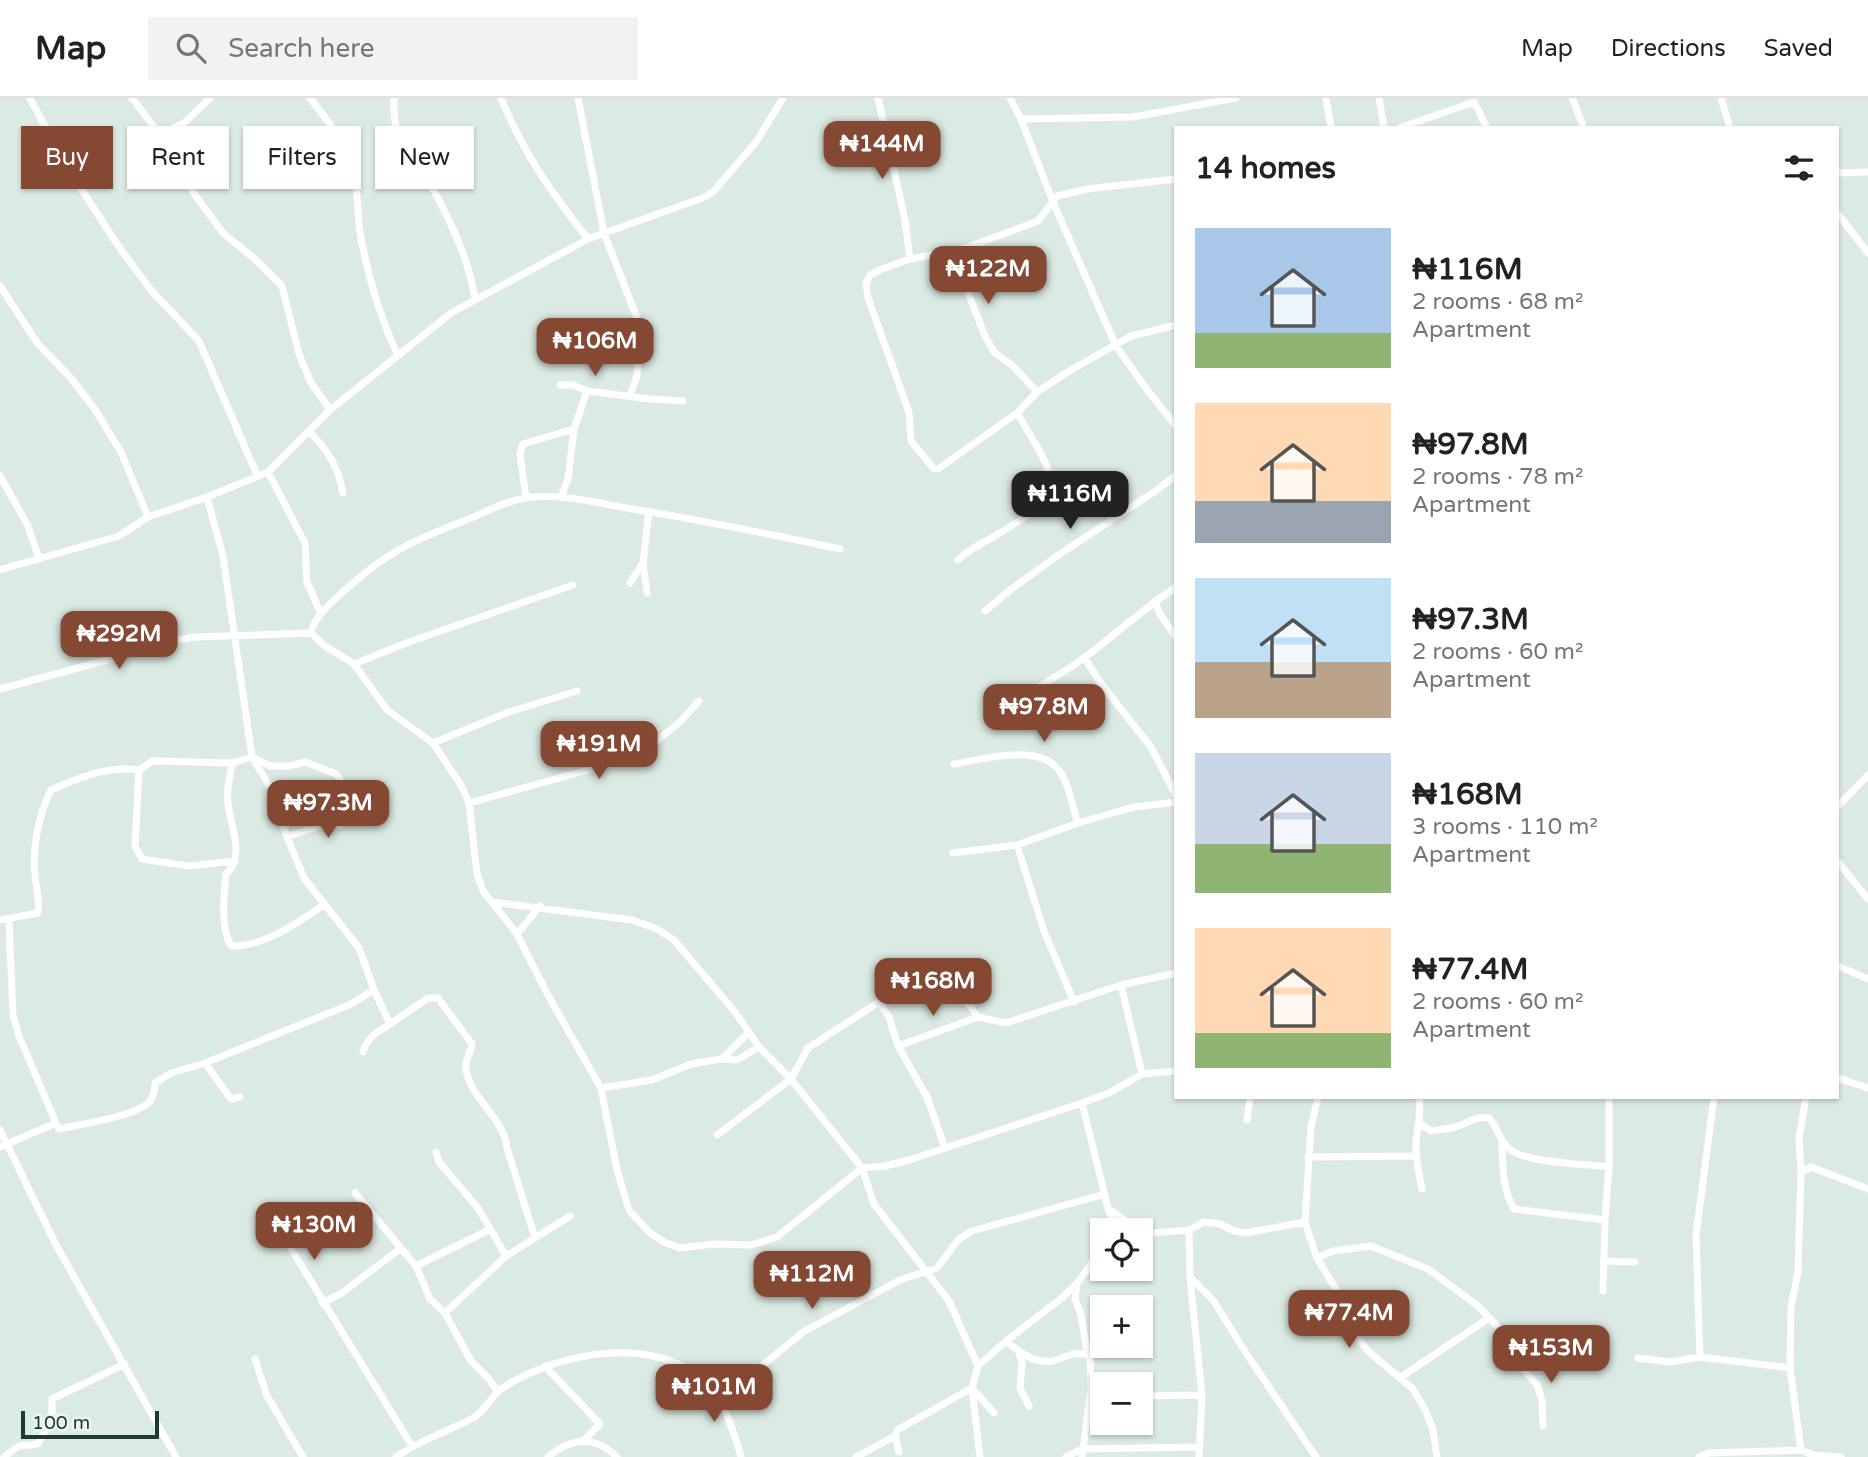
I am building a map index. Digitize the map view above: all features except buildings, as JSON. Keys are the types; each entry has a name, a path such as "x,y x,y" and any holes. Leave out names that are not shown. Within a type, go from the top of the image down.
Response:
{"street":[{"path":"30,98 65,164 118,247 151,290 199,341 257,475"},
{"path":"142,98 133,101 153,126"},
{"path":"178,126 211,98"},
{"path":"310,98 336,133 354,172 360,233 383,323 398,356"},
{"path":"394,98 399,136 414,154 445,213 463,254 475,299"},
{"path":"501,98 517,135 552,195 588,239"},
{"path":"578,98 604,233 640,326 637,376 630,395"},
{"path":"0,570 119,536 148,517 268,472 330,410 451,313 588,239 713,192 756,142 783,98"},
{"path":"878,98 905,220 910,259"},
{"path":"1010,98 1116,346 1174,424"},
{"path":"1021,119 1133,117 1236,98"},
{"path":"1326,98 1331,126"},
{"path":"1379,98 1384,126"},
{"path":"1721,98 1729,126"},
{"path":"1404,126 1473,100 1486,126"},
{"path":"1573,100 1583,126"},
{"path":"1839,173 1868,173"},
{"path":"1174,179 1087,189 1057,196 1038,221 960,250 910,259 870,275 866,284 868,298 909,412 911,441 930,466 938,468 1017,413 1037,392 1066,373 1131,336 1174,325"},
{"path":"192,189 223,233 282,286 299,354 310,382 330,410"},
{"path":"1839,215 1868,253"},
{"path":"960,250 965,285 985,336 994,352 1013,366 1037,392"},
{"path":"0,286 38,344 70,377 94,408 121,452 148,517"},
{"path":"559,385 587,391 684,401"},
{"path":"561,496 569,479 574,429 587,391"},
{"path":"958,560 1026,518 1040,506 1050,491 1051,484 1043,457 1017,413"},
{"path":"526,498 520,454 523,444 574,429"},
{"path":"309,432 334,461 343,493"},
{"path":"268,472 305,543 307,582 321,614"},
{"path":"0,476 27,524 39,558"},
{"path":"985,611 1020,583 1157,491 1174,477"},
{"path":"311,633 321,614 372,567 417,539 505,503 526,498 561,496 714,522 840,549"},
{"path":"207,497 223,556 252,757 270,787 286,837 304,878 359,948 390,1024"},
{"path":"648,593 643,563 649,511"},
{"path":"631,583 643,563"},
{"path":"354,664 573,585"},
{"path":"987,715 1040,687 1174,588"},
{"path":"1155,601 1160,614 1174,633"},
{"path":"0,690 111,659 157,643 196,637 311,633 354,664 387,710 433,743 462,787 469,803 477,874 483,891 517,934 550,999 601,1088 617,1170 629,1209 649,1232 680,1248 714,1244 751,1245 777,1237 862,1168 885,1166 1082,1103 1109,1093 1142,1074 1174,1071"},
{"path":"1084,657 1102,685 1151,747 1174,792"},
{"path":"433,743 509,712 577,691"},
{"path":"469,803 588,770 655,742 680,722 699,701"},
{"path":"954,764 1024,754 1043,758 1056,767 1063,778 1078,823"},
{"path":"286,837 319,826 340,825 353,814 355,804 352,795 336,774 305,762 289,766 270,766 252,757 232,763 153,761 139,770 128,768 94,773 51,790 43,806 36,848 34,871 40,903 38,913 4,920 13,1014 19,1036 59,1129 130,1112 147,1104 154,1096 155,1083 171,1073 205,1063 349,1005 374,990"},
{"path":"232,763 227,800 236,842 235,861 226,874 225,886 225,924 231,946 240,946 271,935 299,922 326,904"},
{"path":"139,770 135,846 142,859 188,866 235,861"},
{"path":"1839,805 1868,775"},
{"path":"953,853 1017,845 1134,807 1174,802"},
{"path":"1017,845 1044,931 1074,1002"},
{"path":"1839,863 1868,899"},
{"path":"493,902 632,920 657,929 674,940 735,1012 759,1047 791,1079 862,1168 874,1204 950,1301 978,1366"},
{"path":"517,934 540,906"},
{"path":"1839,965 1868,979"},
{"path":"898,1046 978,1017 1006,1023 1121,985 1174,973"},
{"path":"1121,985 1142,1074"},
{"path":"963,997 978,1017"},
{"path":"363,1052 371,1037 428,998 438,998 472,1044 466,1071 478,1097 506,1139 535,1237"},
{"path":"717,1135 791,1079 808,1048 879,1002 890,1017 898,1046 927,1097 945,1148"},
{"path":"721,1059 749,1032"},
{"path":"601,1088 652,1080 691,1064 721,1059 737,1060 759,1047"},
{"path":"205,1063 231,1099 240,1097"},
{"path":"1839,1078 1868,1088"},
{"path":"1247,1120 1250,1099"},
{"path":"1318,1099 1311,1127 1305,1222 1317,1258 1337,1291 1353,1333 1369,1352 1412,1388 1425,1409 1433,1430 1437,1457"},
{"path":"1419,1099 1421,1124 1416,1138 1416,1156 1422,1189"},
{"path":"1603,1291 1609,1167 1609,1099"},
{"path":"1700,1357 1696,1235 1714,1099"},
{"path":"1801,1450 1790,1368 1791,1308 1798,1271 1801,1172 1799,1138 1806,1099"},
{"path":"1082,1103 1112,1218"},
{"path":"1421,1124 1431,1131 1461,1125 1471,1119 1489,1118 1496,1124 1502,1142 1504,1177 1514,1209 1605,1220"},
{"path":"3,1145 56,1123"},
{"path":"0,1130 3,1145 56,1244 176,1457"},
{"path":"1502,1142 1512,1151 1536,1159 1609,1167"},
{"path":"436,1152 439,1163 478,1208 506,1256"},
{"path":"1308,1157 1416,1156"},
{"path":"1801,1172 1811,1167 1868,1189"},
{"path":"355,1193 416,1266 430,1299 445,1313 471,1361 498,1392"},
{"path":"715,1393 736,1387 803,1332 900,1280 937,1268 959,1239 972,1231 1105,1194"},
{"path":"1108,1208 1122,1218"},
{"path":"445,1313 506,1256 570,1216"},
{"path":"1153,1232 1189,1230 1204,1222 1220,1223 1234,1231 1246,1233 1305,1222"},
{"path":"416,1266 489,1230"},
{"path":"1189,1230 1190,1278 1202,1395 1199,1457"},
{"path":"282,1234 412,1446"},
{"path":"1317,1258 1333,1251 1371,1247 1428,1269 1478,1306 1512,1342 1516,1360 1536,1385 1542,1400 1543,1426"},
{"path":"322,1303 342,1293 401,1248"},
{"path":"1603,1261 1635,1262"},
{"path":"980,1457 972,1388 978,1366 1063,1297 1090,1265"},
{"path":"1190,1278 1213,1300 1316,1457"},
{"path":"1006,1341 1019,1353 1040,1361 1052,1360 1070,1353 1090,1355 1075,1299 1077,1283"},
{"path":"1063,1297 1075,1299"},
{"path":"1401,1377 1489,1318"},
{"path":"396,1457 412,1446 476,1417 498,1392 545,1366 619,1352 659,1357 686,1368 715,1393 738,1442 741,1457"},
{"path":"1019,1353 1022,1363 1020,1388 1029,1406"},
{"path":"1639,1358 1670,1362 1700,1357 1790,1368"},
{"path":"255,1359 267,1396 303,1457"},
{"path":"4,1457 19,1446 38,1444 52,1417 52,1399 125,1364"},
{"path":"545,1366 600,1424 584,1440"},
{"path":"972,1388 994,1413"},
{"path":"856,1457 895,1436 901,1427 972,1388"},
{"path":"1153,1396 1202,1395"},
{"path":"1082,1453 1090,1396"},
{"path":"895,1436 899,1452"},
{"path":"548,1457 571,1443 584,1440 601,1443 617,1457"},
{"path":"1066,1457 1082,1453 1199,1447"},
{"path":"1699,1457 1708,1453 1801,1450 1813,1455 1841,1457"}]}
